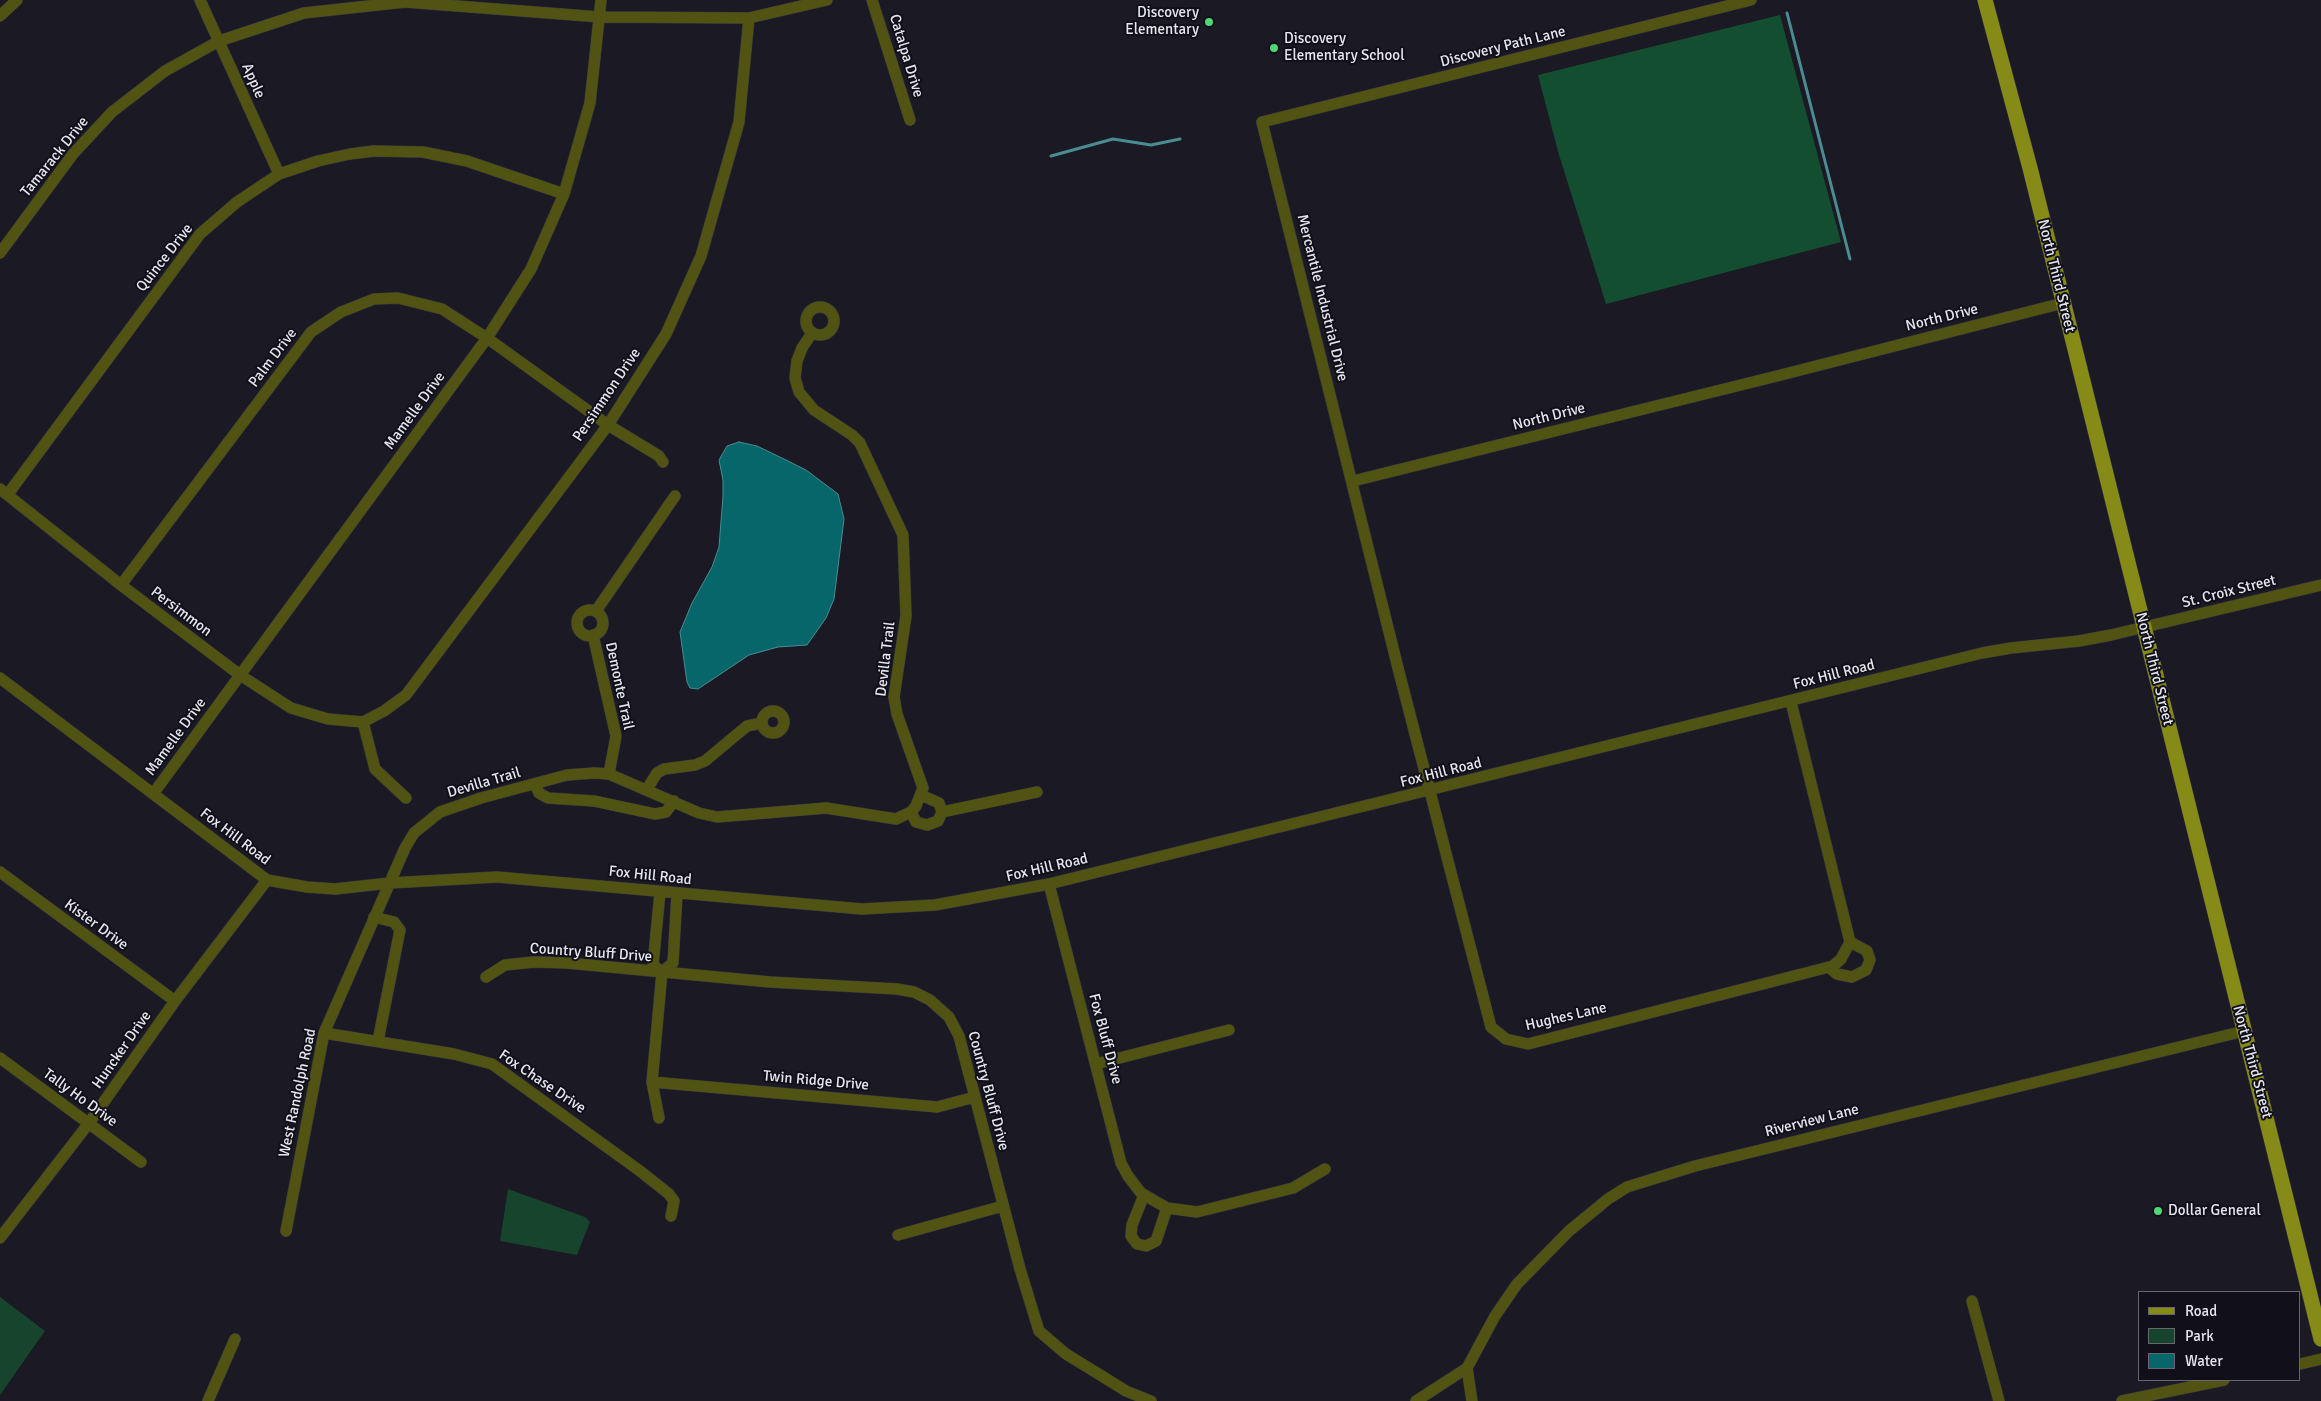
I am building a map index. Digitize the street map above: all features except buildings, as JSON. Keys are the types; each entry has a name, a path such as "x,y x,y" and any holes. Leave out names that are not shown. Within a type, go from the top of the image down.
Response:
{"main road":[{"name":"North Third Street","path":"1985,0 2030,168 2321,1339"}],"street":[{"path":"0,16 17,0"},
{"name":"Apple","path":"200,0 279,174"},
{"name":"Mamelle Drive","path":"153,794 487,338 531,269 564,194 590,103 601,0"},
{"name":"Tamarack Drive","path":"0,253 73,154 112,112 164,71 219,41 304,13 405,2 600,17 749,18 827,0"},
{"name":"Catalpa Drive","path":"872,0 910,120"},
{"name":"Discovery Path Lane","path":"1262,122 1752,0"},
{"name":"Persimmon Drive","path":"363,722 384,711 406,695 608,425 666,334 701,256 739,122 749,18"},
{"name":"Mercantile Industrial Drive","path":"1262,122 1353,481"},
{"name":"Quince Drive","path":"4,492 200,234 237,202 279,174 318,160 350,154 374,151 423,152 467,161 564,194"},
{"name":"Palm Drive","path":"121,585 311,332 341,312 374,300 398,298 442,309 487,338 608,425 659,456 663,462"},
{"name":"North Drive","path":"1353,481 2063,303"},
{"name":"Devilla Trail","path":"812,332 802,348 797,361 796,378 799,392 814,410 860,443 903,535 906,616 894,697 897,714 920,776 923,788 921,795"},
{"path":"1353,481 1430,791"},
{"name":"Persimmon","path":"4,492 121,585 240,674 291,708 328,719 363,722"},
{"name":"Demonte Trail","path":"596,611 675,496"},
{"name":"St. Croix Street","path":"2144,628 2321,584"},
{"name":"Demonte Trail","path":"584,611 596,611 602,618 602,626 593,635 581,632 577,620 584,611"},
{"name":"Fox Hill Road","path":"0,678 266,880 307,887 335,889 390,883 497,877 862,909 935,905 1049,884 1791,702 1982,653 2079,641 2144,628"},
{"name":"Demonte Trail","path":"593,635 616,736 609,774"},
{"path":"1791,702 1850,942 1840,959 1829,967 1837,974 1852,977 1866,970 1870,960 1867,951 1850,942"},
{"path":"363,722 375,769 406,798"},
{"path":"647,789 657,773 705,761 747,726 762,723"},
{"name":"Devilla Trail","path":"390,883 414,834 440,812 471,801 567,775 609,774 699,813 717,817 826,808 896,819 911,812"},
{"name":"Devilla Trail","path":"535,784 539,793 548,798 594,801 654,814 666,812 674,801"},
{"name":"Hughes Lane","path":"1430,791 1491,1027 1506,1039 1528,1044 1829,967"},
{"path":"942,812 1037,792"},
{"path":"921,795 939,803 942,812 938,821 927,825 916,822 911,812 921,795"},
{"name":"Kister Drive","path":"0,872 175,1001"},
{"name":"Huncker Drive","path":"0,1238 89,1123 175,1001 266,880"},
{"name":"West Randolph Road","path":"286,1231 324,1033 390,883"},
{"name":"Fox Bluff Drive","path":"1049,884 1121,1162 1132,1182 1144,1195 1167,1208 1197,1212 1293,1188 1325,1169"},
{"path":"660,892 653,965 662,972"},
{"path":"659,1118 652,1082 662,972 673,963 677,894"},
{"path":"374,917 394,922 400,930 378,1041"},
{"name":"Country Bluff Drive","path":"486,977 505,966 534,962 816,985 897,988 914,992 930,1000 949,1017 959,1036 1003,1206 1039,1331 1066,1354 1126,1391 1151,1401"},
{"path":"1096,1064 1229,1030"},
{"name":"Riverview Lane","path":"1416,1401 1466,1368 1495,1316 1518,1284 1569,1231 1608,1199 1627,1187 1732,1157 2244,1030"},
{"name":"Fox Chase Drive","path":"324,1033 454,1054 492,1064 669,1194 674,1201 671,1216"},
{"name":"Tally Ho Drive","path":"0,1058 141,1162"},
{"name":"Twin Ridge Drive","path":"652,1082 937,1107 975,1097"},
{"path":"1144,1195 1132,1225 1131,1236 1137,1244 1146,1246 1156,1241 1167,1208"},
{"path":"898,1235 1003,1206"},
{"path":"1972,1300 1999,1401"},
{"path":"208,1401 235,1339"},
{"path":"2301,1364 2321,1360"},
{"path":"1466,1368 1472,1401"},
{"path":"2122,1401 2219,1381"}],"green space":[{"path":"508,1189 585,1217 590,1222 577,1255 500,1241"},
{"path":"0,1297 45,1331 0,1395"}],"shaded area":[{"path":"1780,15 1841,242 1606,304 1559,155 1538,75"}],"water":[{"path":"739,442 757,446 806,470 838,494 844,519 834,599 826,618 807,645 778,647 749,655 698,689 690,688 687,682 680,632 692,603 712,567 719,547 723,480 719,460 727,446"}],"waterway":[{"path":"1787,13 1850,259"},
{"path":"1051,156 1113,139 1151,145 1180,139"}],"place":[{"name":"Discovery Elementary","path":"1209,22"},
{"name":"Discovery Elementary School","path":"1274,48"},
{"name":"Dollar General","path":"2158,1211"}]}
